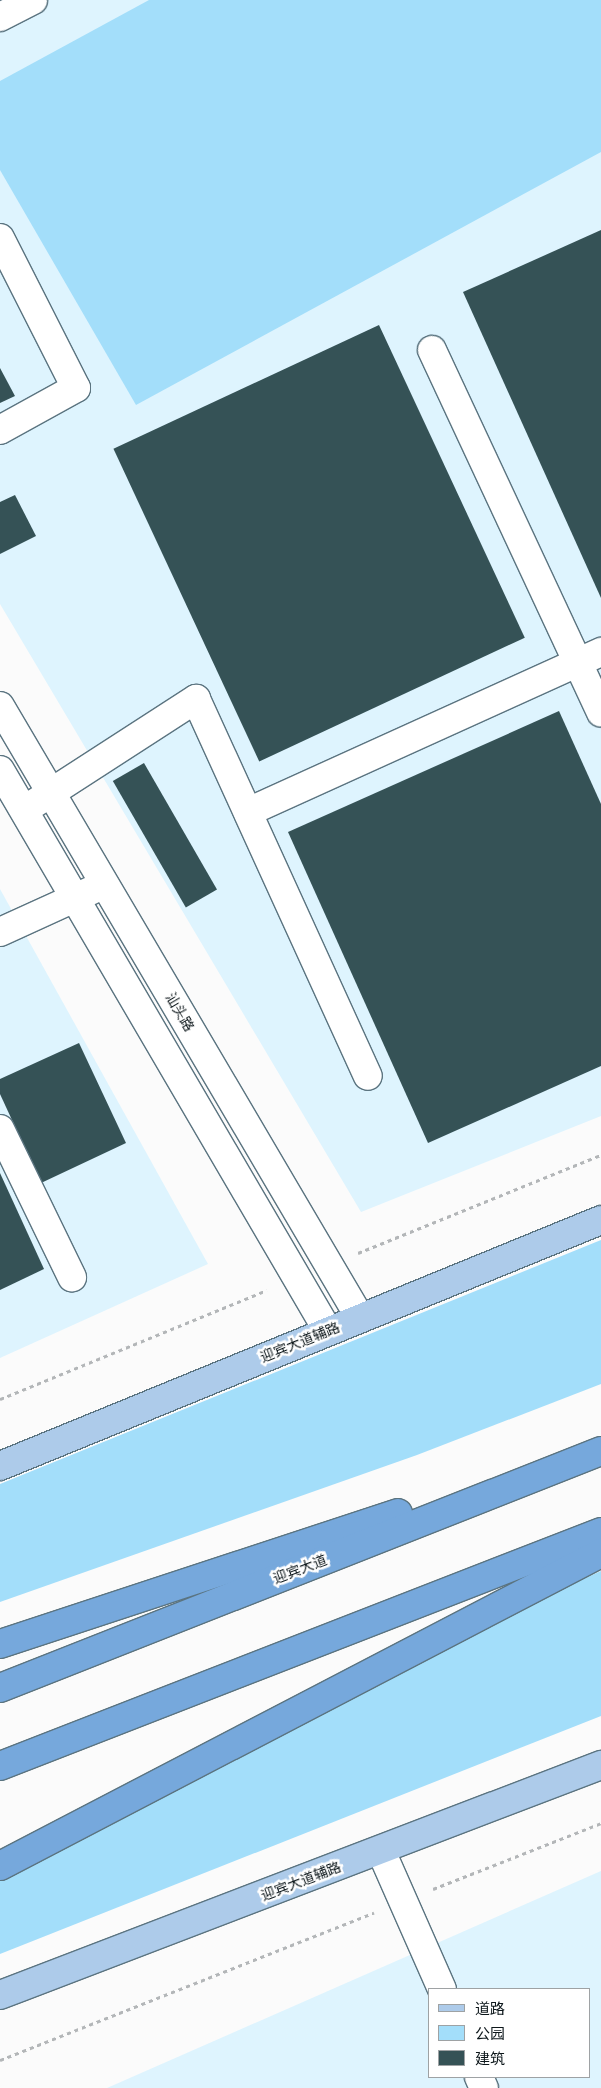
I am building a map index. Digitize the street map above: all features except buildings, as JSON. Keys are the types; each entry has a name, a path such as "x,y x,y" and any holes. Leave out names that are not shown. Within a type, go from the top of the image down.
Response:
{"highway":[{"path":"0,1644 601,1445"},
{"name":"迎宾大道","path":"0,1688 601,1451"},
{"path":"0,1766 601,1532"},
{"path":"0,1866 601,1553"}],"main road":[{"name":"迎宾大道辅路","path":"0,1466 601,1220"},
{"name":"迎宾大道辅路","path":"0,1995 601,1765"}],"street":[{"path":"0,17 32,0"},
{"path":"0,238 76,388 0,430"},
{"path":"432,350 589,658 601,713"},
{"path":"248,812 589,658"},
{"path":"24,811 196,699 368,1076"},
{"name":"汕头路","path":"0,706 360,1318"},
{"path":"0,770 328,1331"},
{"path":"0,932 105,884"},
{"path":"0,1129 72,1277"},
{"path":"381,1850 442,1988"}],"path":[{"path":"0,2060 601,1823"}],"shaded area":[{"path":"0,0 601,0 601,1116 361,1212 0,604"},
{"path":"0,889 208,1264 0,1358"},
{"path":"601,1871 601,2088 107,2088"}],"green space":[{"path":"149,0 601,0 601,152 136,405 0,170 0,81"},
{"path":"601,1240 601,1384 417,1455 0,1602 0,1484"},
{"path":"601,1571 601,1716 0,1954 0,1877 485,1623"}]}
